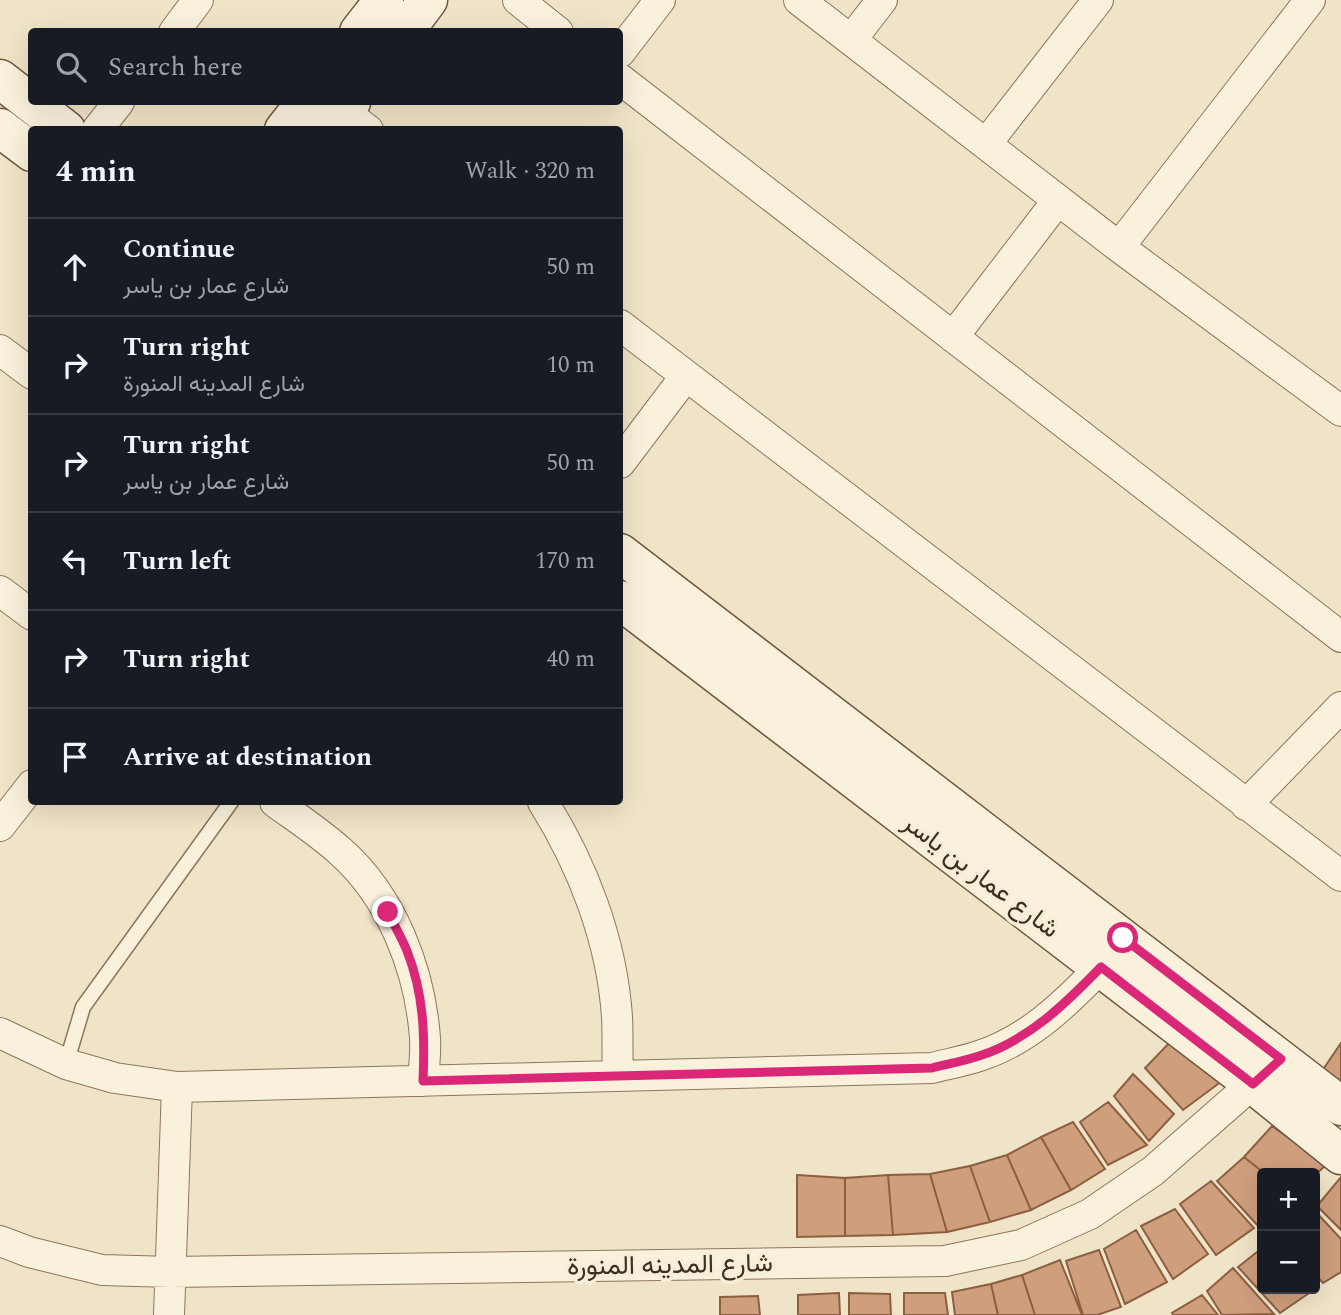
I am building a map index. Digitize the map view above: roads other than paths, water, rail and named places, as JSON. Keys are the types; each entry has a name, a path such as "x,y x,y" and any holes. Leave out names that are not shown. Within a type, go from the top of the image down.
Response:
{"street":[{"path":"177,28 198,0"},
{"path":"362,28 384,0"},
{"path":"407,28 428,0"},
{"path":"518,0 553,28"},
{"path":"623,48 660,0"},
{"path":"799,0 1119,247 1341,411"},
{"path":"851,40 882,0"},
{"path":"986,144 1098,0"},
{"path":"1119,247 1310,0"},
{"path":"0,79 28,101"},
{"path":"623,81 1341,638"},
{"path":"34,105 61,126"},
{"path":"100,126 117,105"},
{"path":"287,126 304,105"},
{"path":"0,128 28,149"},
{"path":"953,337 1058,200"},
{"path":"623,328 1341,876"},
{"path":"0,350 28,371"},
{"path":"623,459 685,377"},
{"name":"شارع عمار بن ياسر","path":"623,555 1267,1071 1341,1155"},
{"path":"0,591 28,612"},
{"name":"شارع عمار بن ياسر","path":"623,602 1101,967 1267,1071 1341,1106"},
{"path":"1247,805 1341,707"},
{"path":"2,818 28,789"},
{"path":"279,805 340,850 360,871 388,912 408,953 420,996 425,1040 423,1081"},
{"path":"544,805 561,831 588,890 607,952 617,1016 618,1076"},
{"path":"0,1033 66,1064 115,1078 177,1087 932,1068 981,1056 1026,1034 1065,1004 1101,967"},
{"name":"شارع المدينه المنورة","path":"0,1241 29,1252 102,1270 172,1272 946,1261 1021,1245 1090,1214 1153,1171 1267,1071"},
{"path":"169,1315 177,1087"}],"lane":[{"path":"66,1064 83,1007 229,805"}]}
